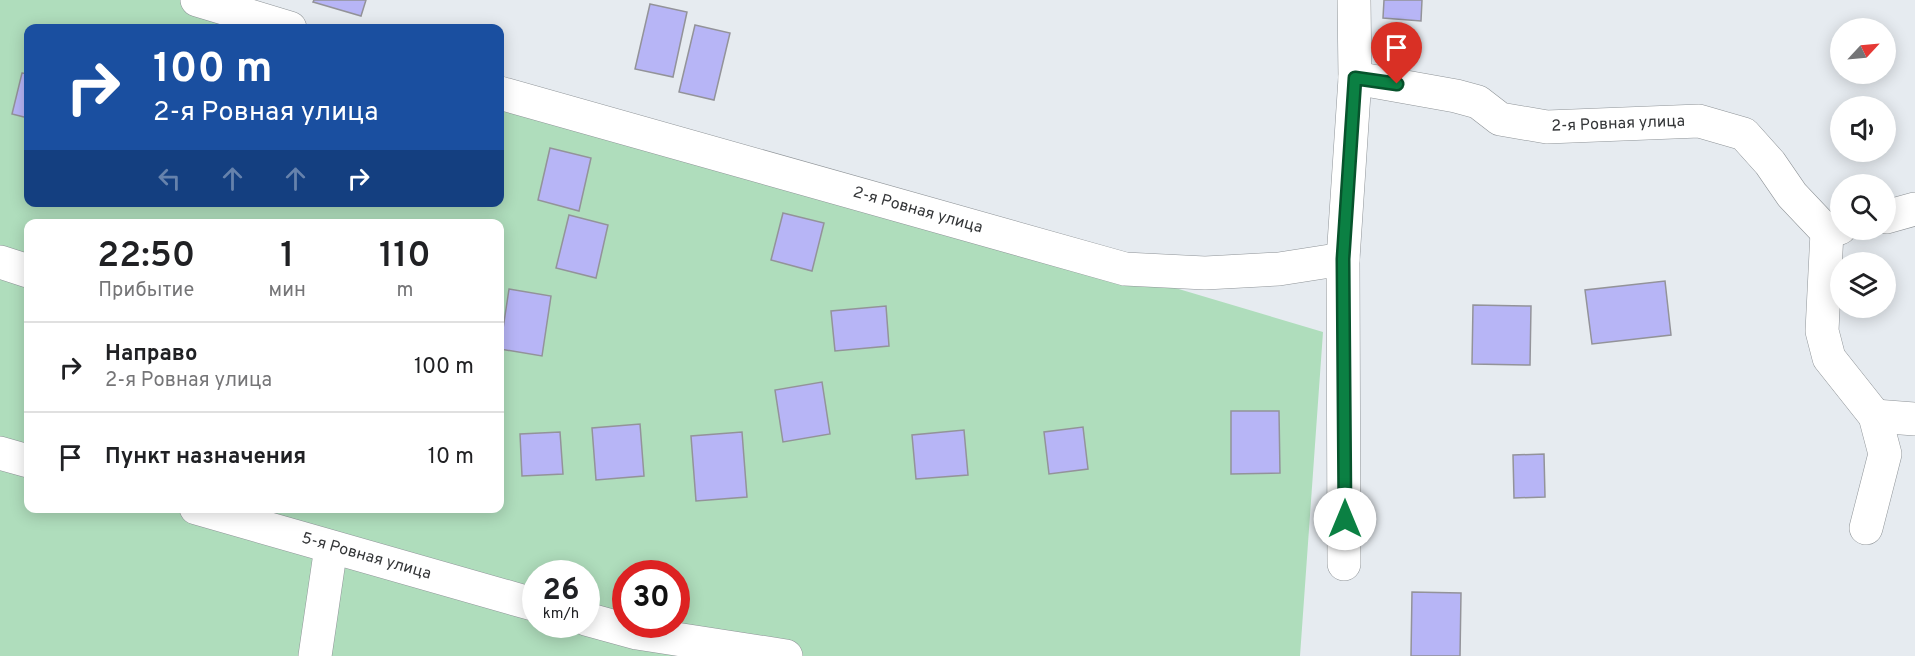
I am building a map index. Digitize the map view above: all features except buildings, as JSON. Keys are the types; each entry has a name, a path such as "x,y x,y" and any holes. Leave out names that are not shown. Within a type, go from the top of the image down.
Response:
{"street":[{"path":"197,0 277,24"},
{"path":"1344,564 1343,259 1355,78 1354,0"},
{"name":"2-я Ровная улица","path":"1355,78 1456,96 1478,102 1500,119 1530,125 1547,127 1699,121 1744,134 1770,163 1792,195 1830,227"},
{"name":"2-я Ровная улица","path":"504,94 1125,269 1205,273 1279,268 1343,259"},
{"path":"1896,214 1915,209"},
{"path":"1833,240 1822,332 1829,358 1848,386 1875,416 1885,454 1866,528"},
{"path":"0,262 24,270"},
{"path":"1875,416 1915,419"},
{"path":"0,453 24,460"},
{"name":"5-я Ровная улица","path":"213,513 522,600"},
{"path":"315,656 331,547"},
{"path":"600,623 637,633 786,656"}],"green space":[{"path":"0,0 205,0 287,24 24,24 24,207 504,207 504,88 1323,332 1300,656 0,656"}],"route":[{"path":"1345,519 1343,259 1355,78 1397,84"}]}
